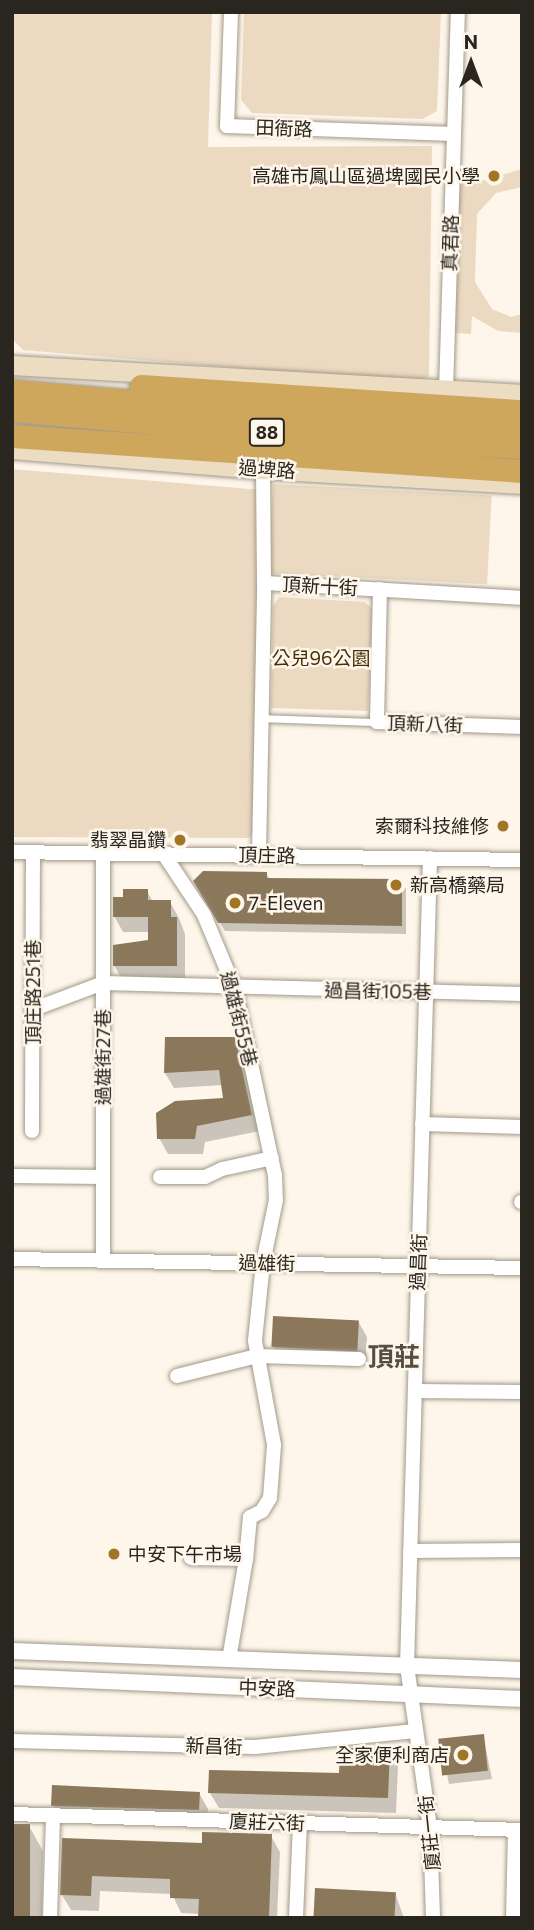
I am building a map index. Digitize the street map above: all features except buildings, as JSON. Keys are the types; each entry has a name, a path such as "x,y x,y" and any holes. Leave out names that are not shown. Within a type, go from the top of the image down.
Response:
{"highway":[{"path":"12,376 522,411"},
{"name":"88","path":"12,391 340,419 522,428"},
{"name":"88","path":"12,410 340,439 522,447"},
{"path":"12,436 522,471"}],"main road":[{"path":"12,365 522,394"},
{"name":"過埤路","path":"12,449 263,469 522,484"}],"street":[{"name":"田衙路","path":"231,12 228,126 454,134"},
{"name":"真君路","path":"446,390 458,12"},
{"path":"263,469 264,583"},
{"name":"頂新十街","path":"259,855 264,583 522,598"},
{"name":"頂新八街","path":"380,589 377,722 522,727"},
{"name":"頂庄路","path":"12,852 522,860"},
{"name":"頂庄路251巷","path":"32,1131 33,853"},
{"name":"過雄街27巷","path":"103,853 103,1260"},
{"name":"過雄街55巷","path":"163,853 204,915 235,989 272,1158 276,1200 263,1263 257,1356 274,1445 270,1498 262,1511 250,1517 246,1559 229,1659"},
{"name":"過昌街","path":"407,1666 430,858"},
{"path":"34,1009 103,983"},
{"name":"過昌街105巷","path":"103,983 235,989 522,994"},
{"path":"422,1124 522,1127"},
{"path":"160,1177 205,1178 222,1169 272,1158"},
{"path":"12,1176 103,1177"},
{"name":"過雄街","path":"12,1259 522,1268"},
{"path":"177,1376 257,1356 359,1359"},
{"path":"415,1391 522,1392"},
{"path":"410,1551 522,1550"},
{"path":"191,1558 246,1559"},
{"name":"中安路","path":"12,1651 522,1670"},
{"name":"廈莊一街","path":"407,1666 430,1827 433,1918"},
{"name":"中安路","path":"12,1678 522,1699"},
{"name":"新昌街","path":"12,1741 255,1747 415,1731"},
{"name":"廈莊六街","path":"12,1814 518,1830"},
{"path":"50,1918 53,1815"},
{"path":"296,1918 300,1822"},
{"path":"513,1918 518,1830"}],"lane":[{"path":"260,718 377,722"}],"green space":[{"path":"12,12 212,12 208,147 432,146 429,376 418,383 23,350 12,339"},
{"path":"244,12 441,12 437,111 423,119 252,113 241,100"},
{"path":"460,169 477,169 478,182 522,169 522,187 496,193 477,214 475,282 492,309 511,317 522,314 522,333 498,331 472,316 471,334 455,333"},
{"path":"12,469 261,490 257,827 249,838 12,837"},
{"path":"273,484 492,495 487,584 268,573"},
{"name":"公兒96公園","path":"279,597 365,602 372,609 368,711 271,708 273,606"}],"place":[{"name":"高雄市鳳山區過埤國民小學","path":"494,176"},
{"name":"索爾科技維修","path":"503,826"},
{"name":"翡翠晶鑽","path":"180,840"},
{"name":"新高橋藥局","path":"396,885"},
{"name":"7-Eleven","path":"235,903"},
{"name":"中安下午市場","path":"114,1554"},
{"name":"全家便利商店","path":"463,1755"}],"district":[{"name":"頂莊","path":"394,1356"}]}
